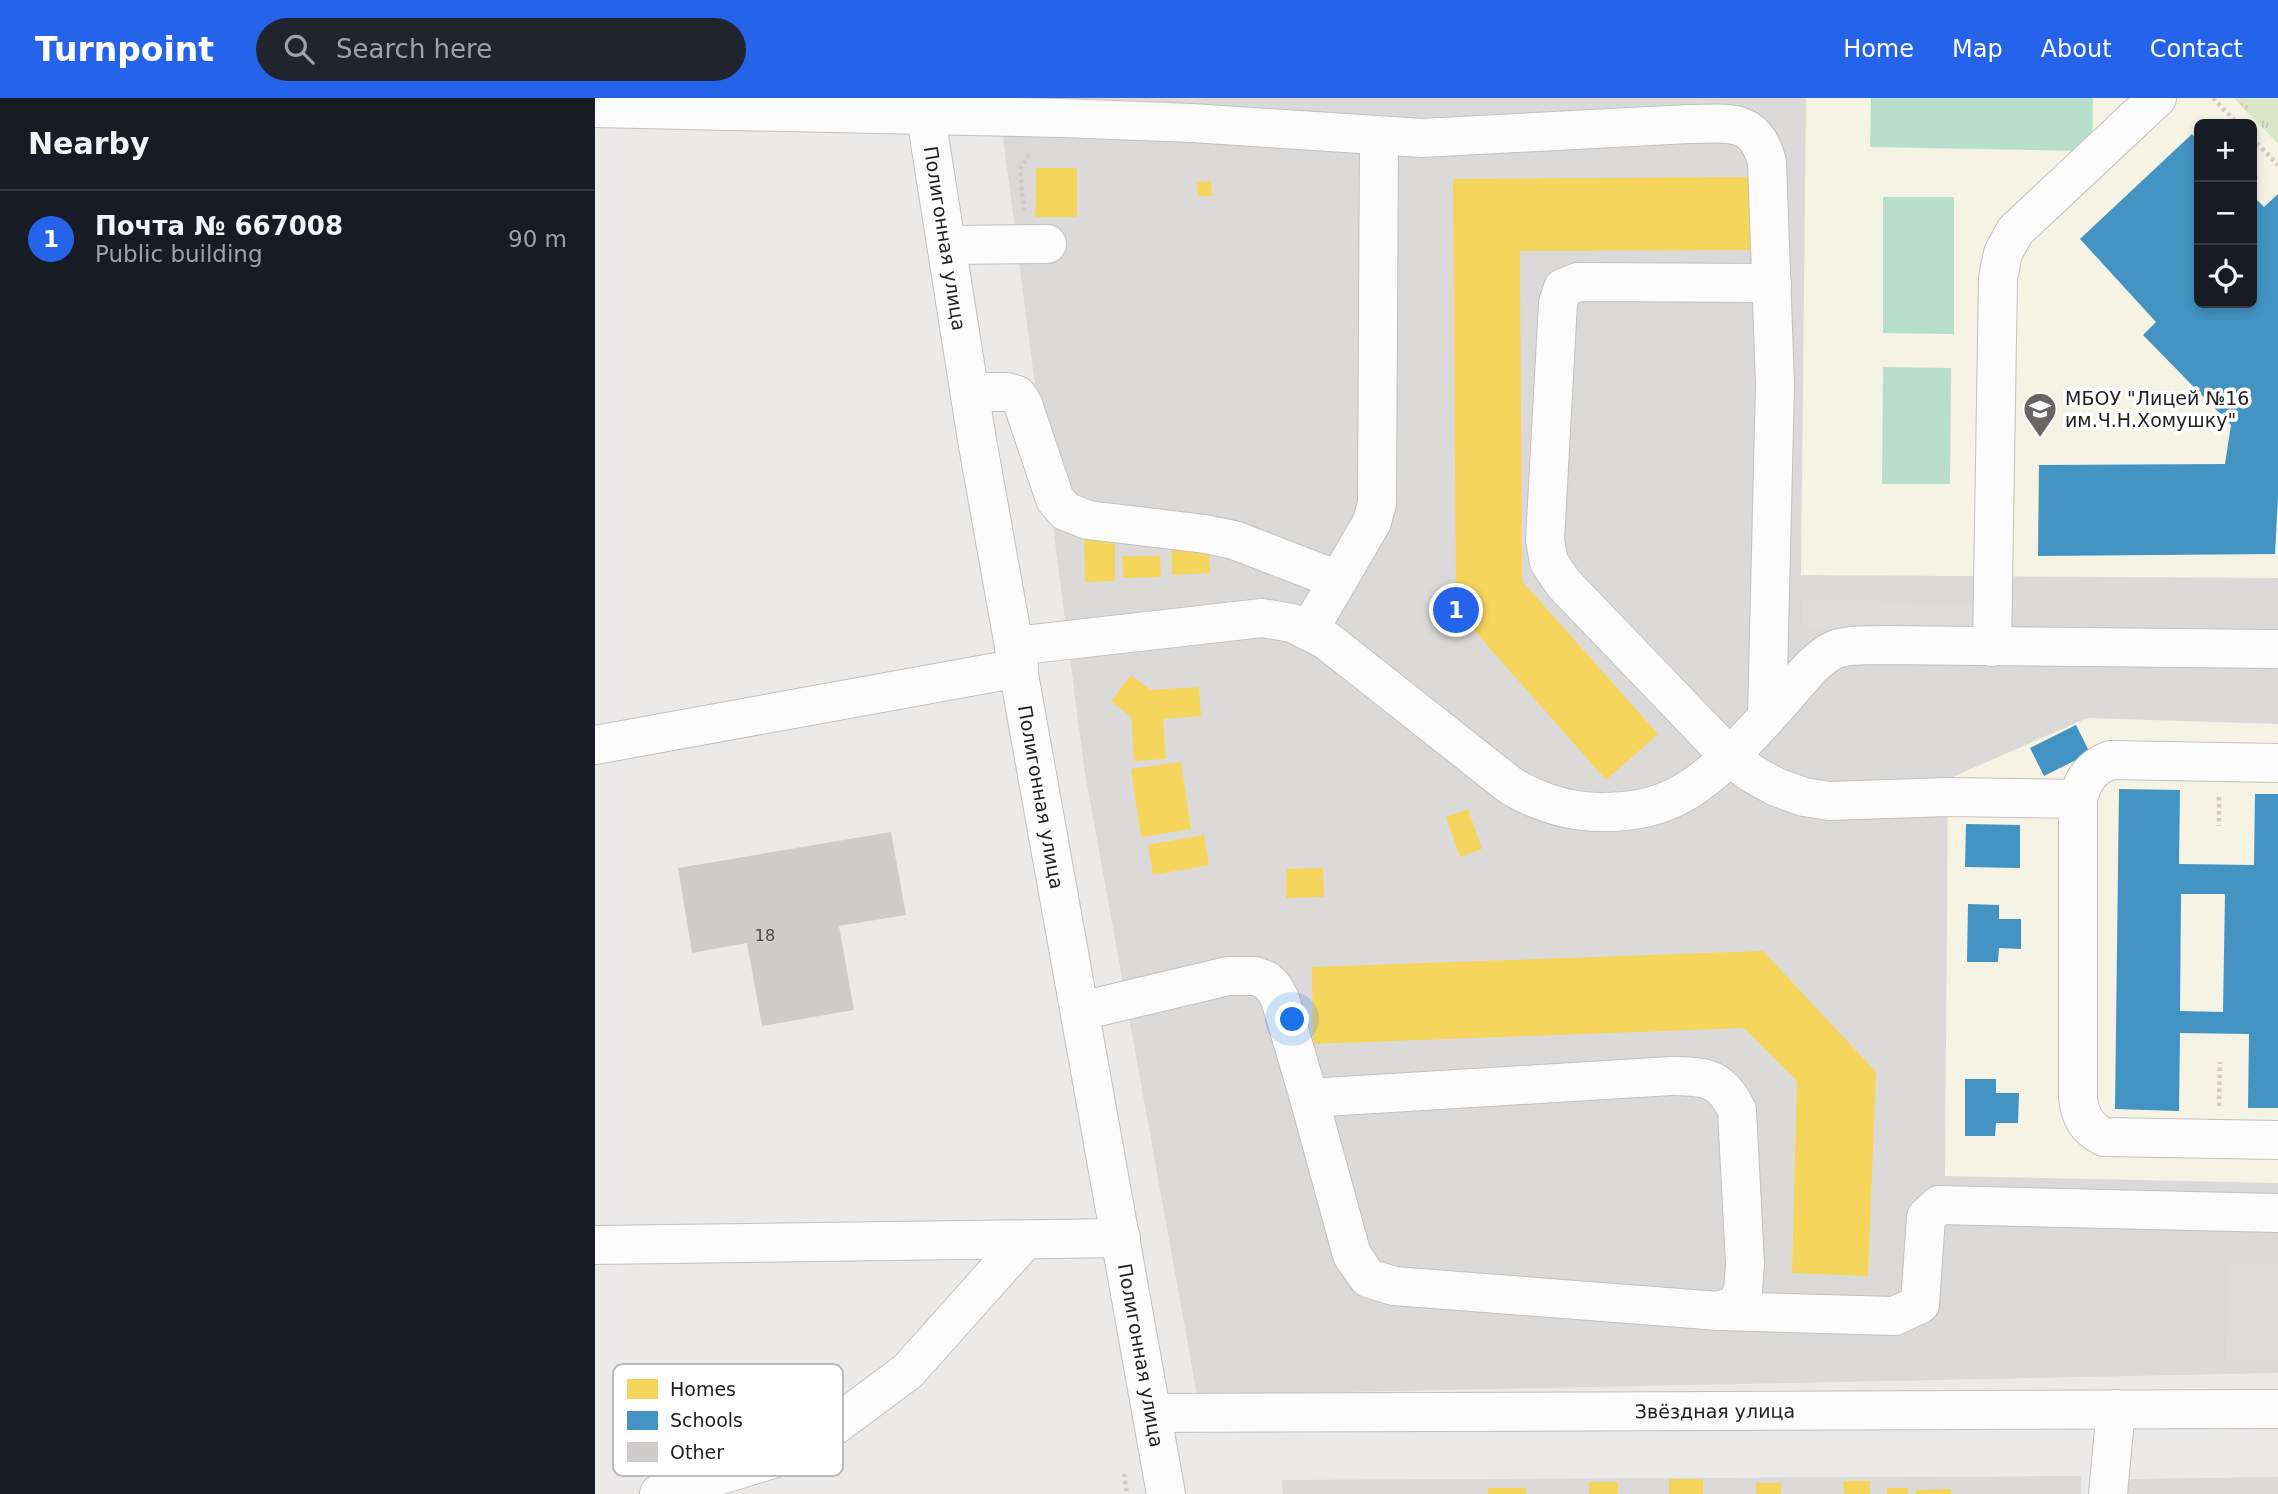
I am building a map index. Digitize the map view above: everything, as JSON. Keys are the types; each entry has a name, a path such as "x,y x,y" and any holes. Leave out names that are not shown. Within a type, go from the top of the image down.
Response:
{"street":[{"path":"1992,647 1998,278 2003,253 2015,231 2157,98"},
{"path":"595,108 925,106 1194,111 1379,136 1422,138 1688,124 1732,111 1763,144 1767,162 1775,384 1767,717"},
{"name":"Полигонная улица","path":"925,106 970,392 1166,1494"},
{"path":"1309,630 1372,522 1377,503 1379,136"},
{"path":"947,245 1037,244"},
{"path":"1772,283 1578,282 1563,288 1558,303 1545,540 1549,562 1563,583 1729,756 1776,787 1804,797 1829,800 1948,797 2078,799"},
{"path":"970,392 1007,392 1017,395 1023,404 1055,499 1065,511 1088,520 1234,540 1338,580"},
{"path":"595,745 1017,657 1262,618 1276,619 1309,630 1353,660 1527,796 1554,807 1584,812 1625,812 1667,801 1691,787 1729,756 1817,663 1836,649 1882,645 2278,649"},
{"path":"2278,763 2110,760 2097,765 2088,774 2078,799 2078,1097 2079,1110 2085,1123 2103,1137 2278,1140"},
{"path":"1081,1012 1228,976 1255,976 1266,980 1279,999 1310,1098 1352,1255 1368,1278 1394,1286 1719,1311 1895,1315 1920,1304 1926,1216 1939,1205 2278,1213"},
{"path":"1310,1098 1671,1076 1703,1077 1719,1083 1729,1094 1737,1110 1745,1264 1743,1292 1736,1305 1719,1311"},
{"path":"595,1245 1121,1238"},
{"path":"843,1419 908,1371 1025,1240"},
{"path":"2108,1494 2116,1409"},
{"name":"Звёздная улица","path":"1153,1413 2278,1409"},
{"path":"659,1494 718,1476"}],"path":[{"path":"2213,98 2233,119"},
{"path":"2257,143 2278,165"},
{"path":"1030,153 1020,169 1037,244"},
{"path":"2218,1138 2220,1062"}],"shaded area":[{"path":"998,98 2278,98 2278,1373 1197,1395 1084,767"},
{"name":"МБОУ \"Лицей №16 им.Ч.Н.Хомушку\"","path":"1806,98 2278,98 2278,578 1801,575"},
{"path":"1802,600 1975,603 1975,632 1802,630"},
{"path":"2087,718 2278,724 2278,1183 1945,1176 1948,779"},
{"path":"2227,1264 2278,1264 2278,1361 2226,1361"},
{"path":"2081,1476 2081,1494 1283,1494 1282,1480"},
{"path":"2278,1477 2278,1494 2127,1494 2128,1479"}],"green space":[{"path":"1871,98 2093,98 2092,151 1870,147"},
{"path":"2234,98 2278,98 2278,144 2257,119"},
{"path":"1883,197 1954,197 1954,334 1883,333"},
{"path":"1883,367 1951,368 1950,484 1882,484"}],"building: Homes":[{"path":"1036,168 1077,168 1077,217 1035,217"},
{"path":"1753,177 1754,250 1520,251 1522,581 1658,734 1606,780 1456,610 1453,179"},
{"path":"1211,181 1212,196 1198,196 1197,182"},
{"path":"1084,538 1115,538 1115,581 1085,582"},
{"path":"1209,545 1210,573 1172,575 1171,547"},
{"path":"1122,556 1160,556 1161,577 1123,578"},
{"path":"1131,675 1151,690 1199,687 1201,716 1163,719 1166,759 1134,761 1131,717 1111,701"},
{"path":"1181,762 1191,829 1141,837 1131,769"},
{"path":"1468,809 1482,849 1460,857 1446,817"},
{"path":"1204,835 1209,865 1153,875 1148,845"},
{"path":"1323,868 1324,897 1286,898 1286,869"},
{"path":"1763,951 1876,1072 1868,1276 1792,1273 1797,1081 1744,1028 1313,1044 1312,967"},
{"path":"1669,1479 1703,1479 1703,1494 1669,1494"},
{"path":"1843,1481 1870,1481 1870,1494 1844,1494"},
{"path":"1589,1482 1618,1482 1618,1494 1589,1494"},
{"path":"1756,1483 1781,1483 1781,1494 1756,1494"},
{"path":"1488,1488 1526,1488 1526,1494 1488,1494"},
{"path":"1887,1488 1908,1488 1908,1494 1887,1494"},
{"path":"1951,1489 1951,1494 1916,1494 1916,1490"}],"building: Schools":[{"path":"2192,134 2194,308 2257,308 2257,200 2264,207 2278,194 2278,497 2275,554 2038,556 2039,465 2225,464 2231,425 2143,335 2156,322 2080,239"},
{"path":"2076,725 2090,753 2044,776 2030,748"},
{"path":"2119,789 2180,790 2179,864 2254,865 2255,794 2278,794 2278,1108 2248,1108 2249,1034 2180,1033 2179,1111 2115,1109","holes":["2181,894 2225,894 2223,1012 2180,1011"]},
{"path":"1966,824 2020,825 2020,868 1965,867"},
{"path":"1968,904 1999,905 1999,919 2021,919 2021,949 1999,948 1998,962 1967,962"},
{"path":"1965,1079 1996,1079 1996,1093 2019,1093 2018,1123 1996,1123 1995,1136 1965,1136"}],"building: Other":[{"path":"891,832 906,915 839,926 854,1010 762,1026 747,943 692,953 678,868"}],"place":[{"name":"МБОУ \"Лицей №16 им.Ч.Н.Хомушку\"","path":"2040,439"},
{"name":"Почта № 667008","path":"1456,610"}]}
